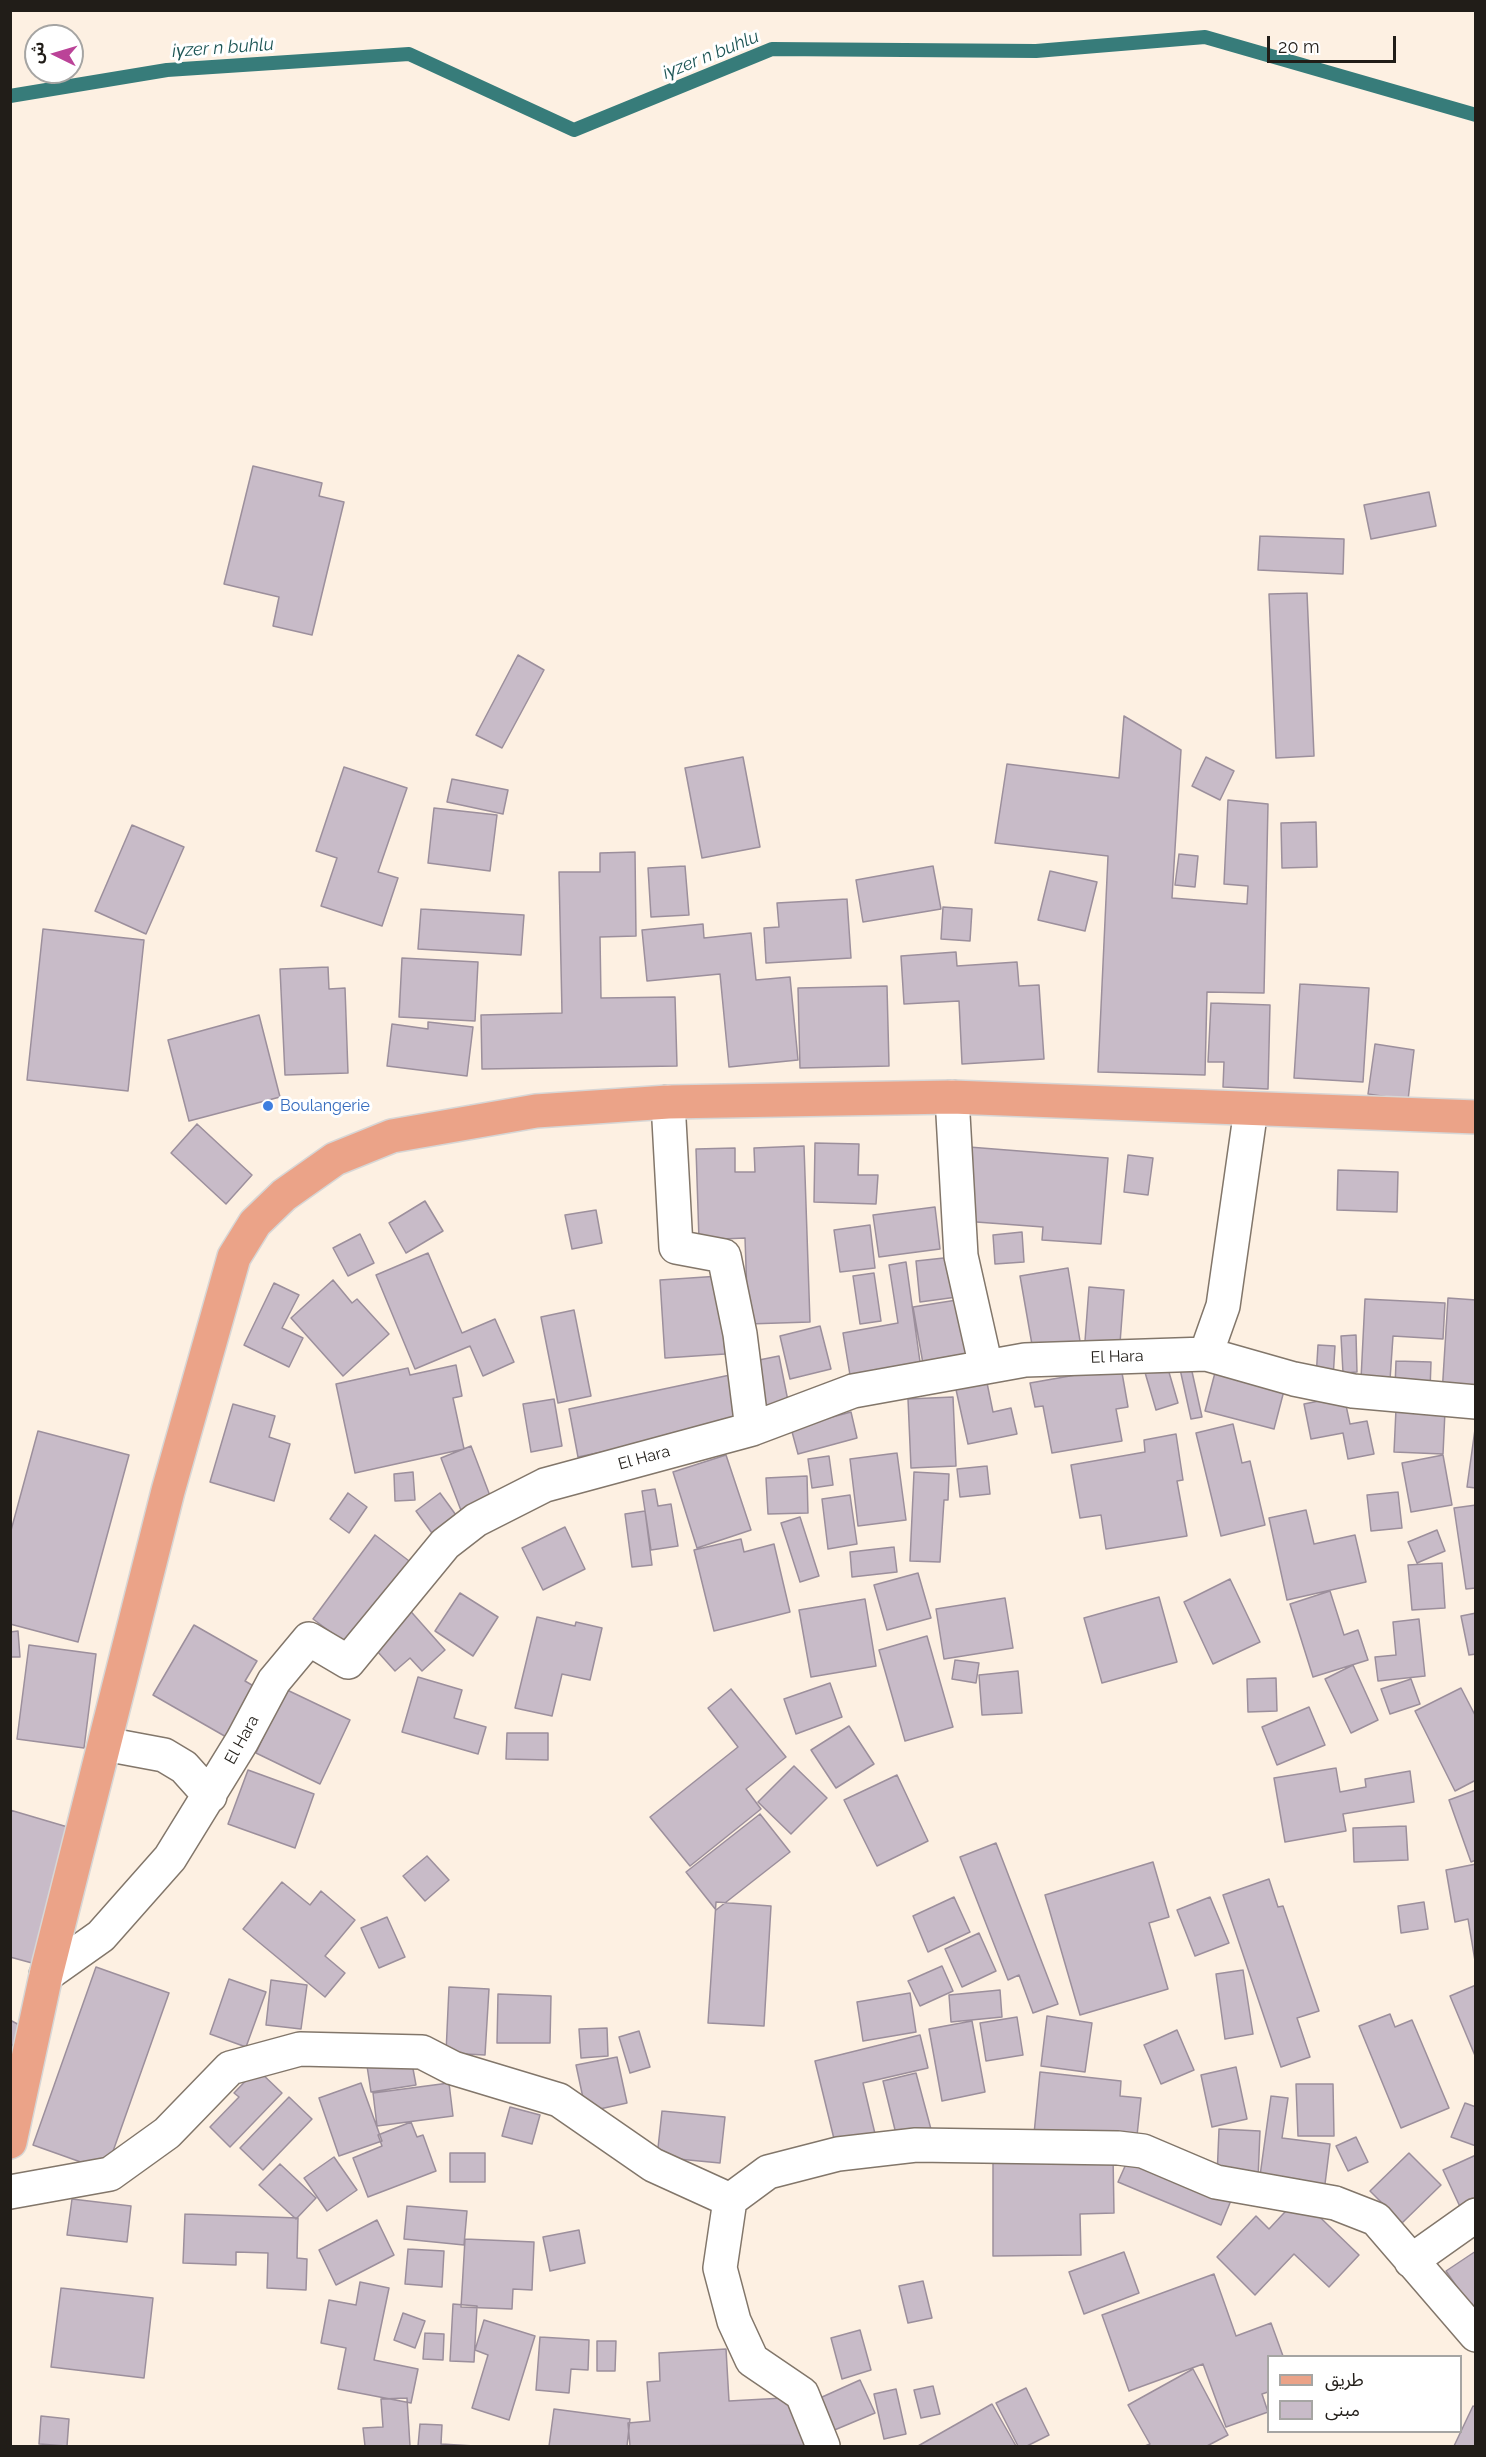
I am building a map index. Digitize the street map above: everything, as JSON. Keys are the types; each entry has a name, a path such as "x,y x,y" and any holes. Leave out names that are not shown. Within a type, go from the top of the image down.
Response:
{"main road":[{"path":"10,2142 46,1975 168,1491 234,1257 255,1223 284,1195 335,1159 392,1136 536,1111 668,1102 952,1097 1476,1117"}],"street":[{"path":"952,1097 961,1256 986,1367"},
{"path":"668,1102 676,1247 724,1256 741,1334 752,1430"},
{"path":"1206,1354 1223,1306 1251,1109"},
{"name":"El Hara","path":"46,1975 101,1936 170,1858 210,1796 274,1681 309,1639 348,1662 445,1545 476,1520 545,1485 752,1430 853,1391 1025,1360 1206,1354 1294,1379 1353,1391 1476,1402"},
{"path":"105,1744 164,1755 184,1767 210,1796"},
{"path":"10,2192 110,2174 167,2133 230,2068 300,2049 422,2052 453,2068 559,2100 653,2165 730,2200"},
{"path":"823,2446 802,2394 752,2360 734,2321 720,2268 730,2200 768,2172 838,2154 916,2145 1118,2148 1143,2151 1216,2182 1335,2203 1376,2219 1476,2335"},
{"path":"1411,2260 1476,2215"}],"building":[{"path":"253,466 322,483 319,496 344,502 312,635 273,626 279,597 224,584"},
{"path":"1429,492 1436,526 1371,539 1364,505"},
{"path":"1260,536 1344,539 1343,574 1258,570"},
{"path":"1307,593 1314,756 1276,758 1269,594"},
{"path":"518,655 544,670 502,748 476,735"},
{"path":"1124,716 1181,750 1172,898 1247,904 1248,886 1224,884 1228,800 1268,804 1264,993 1207,992 1205,1075 1098,1072 1108,856 995,843 1007,764 1119,778"},
{"path":"743,757 760,847 702,858 685,768"},
{"path":"1206,757 1234,771 1220,800 1192,786"},
{"path":"344,767 407,788 378,872 398,878 382,926 321,906 337,858 316,851"},
{"path":"452,779 508,790 503,814 447,802"},
{"path":"434,808 497,815 490,871 428,863"},
{"path":"1316,822 1317,867 1282,868 1281,823"},
{"path":"132,825 184,847 146,934 95,911"},
{"path":"635,852 636,936 600,937 601,998 675,997 677,1066 482,1069 481,1015 562,1013 559,872 600,872 600,853"},
{"path":"1179,854 1198,856 1195,887 1175,885"},
{"path":"685,866 689,915 651,917 648,868"},
{"path":"933,866 941,909 863,922 856,880"},
{"path":"1050,871 1097,882 1085,931 1038,920"},
{"path":"847,899 851,958 766,963 764,928 779,927 777,903"},
{"path":"943,907 972,909 970,941 941,939"},
{"path":"421,909 524,915 521,955 418,949"},
{"path":"703,924 704,938 751,933 756,980 790,977 798,1060 729,1067 720,974 647,981 642,930"},
{"path":"43,929 144,940 128,1091 27,1080"},
{"path":"956,952 957,966 1017,962 1019,986 1039,985 1044,1059 962,1064 959,1001 904,1004 901,956"},
{"path":"402,958 478,962 475,1021 399,1017"},
{"path":"328,967 329,989 345,988 348,1073 285,1075 280,969"},
{"path":"1300,984 1369,988 1363,1082 1294,1078"},
{"path":"887,986 889,1066 800,1068 798,988"},
{"path":"1211,1003 1270,1005 1268,1089 1223,1087 1224,1062 1208,1062"},
{"path":"259,1015 280,1097 189,1121 168,1040"},
{"path":"428,1022 473,1027 467,1076 387,1066 392,1024 428,1029"},
{"path":"1375,1044 1414,1050 1408,1100 1368,1094"},
{"path":"197,1124 252,1175 226,1204 171,1153"},
{"path":"815,1143 859,1144 858,1175 878,1175 876,1204 814,1202"},
{"path":"804,1146 810,1322 748,1324 745,1238 699,1240 696,1149 735,1148 735,1172 755,1172 754,1148"},
{"path":"969,1147 1108,1158 1101,1244 1042,1240 1043,1227 963,1221"},
{"path":"1128,1155 1153,1158 1148,1195 1124,1192"},
{"path":"1338,1170 1398,1172 1397,1212 1337,1210"},
{"path":"425,1201 443,1231 406,1253 389,1223"},
{"path":"935,1207 940,1249 879,1257 873,1215"},
{"path":"596,1210 602,1243 572,1249 565,1215"},
{"path":"870,1225 875,1268 840,1272 834,1230"},
{"path":"1022,1232 1024,1262 995,1264 993,1235"},
{"path":"360,1234 374,1263 348,1276 333,1248"},
{"path":"428,1253 462,1333 495,1319 514,1362 483,1376 470,1346 415,1369 376,1275"},
{"path":"953,1257 957,1297 920,1302 916,1261"},
{"path":"906,1262 922,1376 852,1387 843,1333 898,1323 889,1265"},
{"path":"1068,1268 1081,1347 1034,1356 1020,1276"},
{"path":"874,1273 881,1321 860,1324 853,1276"},
{"path":"720,1276 725,1354 665,1358 660,1280"},
{"path":"333,1280 352,1303 357,1299 389,1334 343,1376 291,1318"},
{"path":"274,1283 299,1295 282,1328 303,1338 289,1367 244,1345"},
{"path":"1089,1287 1124,1290 1120,1343 1085,1341"},
{"path":"1448,1298 1476,1300 1476,1396 1442,1394"},
{"path":"963,1299 975,1366 925,1375 913,1307"},
{"path":"1365,1299 1445,1303 1443,1339 1393,1336 1390,1380 1361,1379"},
{"path":"574,1310 591,1396 558,1403 541,1317"},
{"path":"820,1326 831,1369 790,1379 780,1336"},
{"path":"1356,1335 1357,1372 1343,1373 1341,1336"},
{"path":"1318,1345 1335,1346 1333,1379 1316,1378"},
{"path":"779,1356 788,1401 758,1407 749,1362"},
{"path":"1396,1361 1431,1362 1430,1390 1395,1388"},
{"path":"1166,1362 1178,1403 1156,1410 1144,1369"},
{"path":"456,1365 462,1396 453,1398 464,1449 355,1473 336,1384 408,1368 410,1375"},
{"path":"1217,1365 1286,1383 1274,1429 1205,1411"},
{"path":"1121,1367 1128,1407 1116,1409 1122,1441 1052,1453 1043,1406 1035,1407 1030,1383"},
{"path":"1191,1367 1202,1417 1191,1419 1180,1369"},
{"path":"730,1375 741,1423 578,1457 569,1409"},
{"path":"986,1378 993,1412 1011,1408 1017,1434 968,1444 955,1385"},
{"path":"1344,1396 1350,1424 1367,1421 1374,1454 1348,1459 1343,1433 1311,1439 1304,1404"},
{"path":"953,1397 956,1466 911,1468 908,1399"},
{"path":"554,1399 562,1446 531,1452 523,1404"},
{"path":"233,1404 275,1416 269,1437 290,1444 274,1501 210,1482"},
{"path":"1396,1409 1445,1411 1443,1454 1394,1452"},
{"path":"851,1412 857,1438 798,1454 791,1428"},
{"path":"1476,1422 1476,1488 1467,1487"},
{"path":"1233,1424 1242,1463 1250,1461 1265,1525 1221,1536 1196,1433"},
{"path":"38,1431 129,1455 78,1642 10,1624 10,1534"},
{"path":"1176,1434 1183,1480 1177,1481 1187,1536 1106,1549 1101,1515 1080,1518 1071,1465 1145,1452 1144,1440"},
{"path":"471,1446 492,1501 462,1513 441,1458"},
{"path":"897,1453 906,1520 858,1526 850,1459"},
{"path":"726,1455 751,1530 697,1548 673,1472"},
{"path":"1443,1455 1452,1505 1411,1512 1402,1463"},
{"path":"829,1456 833,1485 812,1488 808,1459"},
{"path":"987,1466 990,1494 960,1497 957,1469"},
{"path":"413,1472 415,1500 395,1501 394,1474"},
{"path":"914,1472 949,1474 948,1500 944,1500 940,1562 910,1561"},
{"path":"807,1476 808,1513 768,1514 766,1478"},
{"path":"655,1489 658,1506 671,1504 678,1546 651,1550 642,1491"},
{"path":"1398,1492 1402,1528 1371,1531 1367,1495"},
{"path":"348,1493 367,1507 349,1533 330,1519"},
{"path":"440,1493 461,1522 437,1540 416,1511"},
{"path":"850,1495 857,1544 828,1549 822,1499"},
{"path":"1476,1505 1476,1588 1466,1589 1454,1508"},
{"path":"1306,1510 1314,1544 1355,1535 1366,1582 1287,1600 1269,1518"},
{"path":"645,1511 652,1565 632,1567 625,1514"},
{"path":"800,1517 819,1576 800,1582 781,1523"},
{"path":"565,1527 585,1569 543,1590 522,1548"},
{"path":"1437,1530 1445,1551 1417,1563 1408,1542"},
{"path":"375,1535 417,1567 355,1650 313,1619"},
{"path":"741,1539 744,1552 774,1544 790,1612 714,1631 694,1550"},
{"path":"894,1547 897,1572 852,1577 850,1552"},
{"path":"1442,1563 1445,1608 1412,1610 1408,1565"},
{"path":"918,1573 931,1618 887,1630 874,1585"},
{"path":"1230,1579 1260,1642 1213,1664 1184,1602"},
{"path":"1330,1591 1344,1635 1358,1630 1368,1660 1313,1677 1290,1604"},
{"path":"460,1593 498,1617 473,1656 435,1631"},
{"path":"1159,1597 1177,1662 1102,1683 1084,1618"},
{"path":"1005,1598 1013,1648 944,1659 936,1609"},
{"path":"865,1599 876,1666 811,1677 799,1610"},
{"path":"406,1606 445,1650 422,1671 410,1658 395,1671 368,1641"},
{"path":"1476,1613 1476,1654 1469,1655 1461,1616"},
{"path":"537,1617 575,1626 576,1622 602,1628 590,1680 562,1674 552,1716 515,1708"},
{"path":"1419,1619 1425,1676 1378,1681 1375,1657 1396,1655 1393,1622"},
{"path":"194,1625 257,1661 245,1681 257,1688 228,1738 153,1695"},
{"path":"18,1631 20,1657 10,1657 10,1632"},
{"path":"927,1636 953,1727 905,1741 879,1650"},
{"path":"29,1645 96,1654 84,1748 17,1739"},
{"path":"955,1660 979,1663 976,1683 952,1679"},
{"path":"1353,1665 1378,1720 1351,1733 1325,1679"},
{"path":"1018,1671 1022,1713 982,1715 979,1675"},
{"path":"418,1677 462,1690 454,1718 486,1727 478,1754 402,1732"},
{"path":"1276,1678 1277,1711 1248,1712 1247,1679"},
{"path":"1411,1679 1420,1704 1390,1714 1381,1689"},
{"path":"830,1683 842,1717 796,1734 784,1699"},
{"path":"1461,1688 1476,1717 1476,1780 1455,1791 1415,1711"},
{"path":"285,1689 350,1720 320,1784 256,1753"},
{"path":"731,1689 786,1757 746,1789 761,1809 690,1866 650,1817 738,1747 708,1708"},
{"path":"1309,1707 1325,1745 1277,1765 1262,1727"},
{"path":"849,1726 874,1764 836,1788 811,1750"},
{"path":"507,1733 548,1733 548,1760 506,1759"},
{"path":"794,1766 827,1798 791,1834 758,1802"},
{"path":"1336,1768 1340,1792 1366,1787 1365,1779 1410,1771 1414,1802 1343,1814 1346,1831 1285,1842 1274,1778"},
{"path":"248,1770 314,1794 295,1848 228,1824"},
{"path":"897,1775 928,1841 877,1866 844,1800"},
{"path":"1476,1790 1476,1860 1471,1862 1449,1800"},
{"path":"10,1810 71,1828 32,1963 10,1957"},
{"path":"760,1814 790,1852 716,1910 686,1872"},
{"path":"1406,1826 1408,1860 1354,1862 1353,1828"},
{"path":"996,1843 1058,2004 1033,2013 1019,1975 1008,1980 960,1857"},
{"path":"427,1856 449,1880 425,1901 403,1876"},
{"path":"1153,1862 1169,1917 1149,1923 1168,1989 1080,2015 1045,1895"},
{"path":"1476,1864 1475,1961 1468,1919 1455,1922 1446,1870"},
{"path":"1269,1879 1278,1907 1283,1906 1319,2011 1297,2018 1310,2057 1281,2067 1223,1895"},
{"path":"282,1882 310,1905 321,1891 355,1920 325,1956 345,1973 325,1997 243,1929"},
{"path":"954,1897 970,1932 928,1952 913,1916"},
{"path":"1210,1897 1229,1943 1195,1956 1177,1910"},
{"path":"716,1902 771,1906 764,2026 708,2023"},
{"path":"1424,1902 1428,1929 1401,1933 1398,1906"},
{"path":"387,1917 405,1957 379,1968 361,1928"},
{"path":"979,1933 996,1971 962,1987 945,1949"},
{"path":"942,1966 953,1991 920,2006 908,1981"},
{"path":"96,1967 169,1993 106,2171 33,2145"},
{"path":"1243,1970 1253,2034 1225,2039 1216,1974"},
{"path":"229,1979 266,1992 246,2047 210,2034"},
{"path":"271,1980 307,1985 301,2029 266,2025"},
{"path":"1476,1985 1476,2058 1450,1996"},
{"path":"449,1987 489,1989 485,2055 446,2053"},
{"path":"1000,1990 1002,2017 951,2022 949,1995"},
{"path":"910,1993 916,2032 863,2041 857,2002"},
{"path":"498,1994 551,1996 550,2043 497,2043"},
{"path":"1390,2014 1395,2027 1412,2020 1449,2108 1401,2128 1359,2026"},
{"path":"1047,2016 1092,2023 1085,2072 1041,2066"},
{"path":"1017,2017 1023,2055 986,2061 980,2023"},
{"path":"10,2020 23,2027 10,2050"},
{"path":"972,2021 985,2092 942,2101 929,2029"},
{"path":"607,2028 608,2056 581,2058 579,2029"},
{"path":"1177,2030 1194,2070 1161,2084 1144,2045"},
{"path":"639,2031 650,2067 630,2073 619,2037"},
{"path":"920,2035 928,2068 863,2083 876,2138 836,2147 815,2061"},
{"path":"617,2057 627,2103 586,2112 576,2065"},
{"path":"411,2058 416,2085 371,2092 367,2066"},
{"path":"1236,2067 1247,2119 1212,2127 1201,2075"},
{"path":"257,2069 282,2093 230,2147 210,2127 239,2097 234,2093"},
{"path":"1040,2072 1121,2081 1120,2096 1141,2098 1136,2145 1034,2134"},
{"path":"916,2073 932,2133 898,2142 883,2081"},
{"path":"361,2083 382,2141 339,2156 319,2098"},
{"path":"449,2083 453,2116 377,2126 373,2093"},
{"path":"1296,2084 1333,2084 1334,2136 1298,2136"},
{"path":"1271,2096 1288,2098 1282,2138 1330,2144 1324,2192 1259,2183"},
{"path":"289,2097 312,2119 263,2170 240,2148"},
{"path":"1465,2103 1476,2107 1476,2146 1451,2137"},
{"path":"510,2107 540,2115 532,2144 502,2136"},
{"path":"662,2111 725,2117 720,2163 657,2157"},
{"path":"411,2122 417,2137 423,2135 436,2171 368,2197 353,2158 382,2146 378,2135"},
{"path":"1219,2129 1260,2131 1258,2179 1217,2177"},
{"path":"1356,2137 1368,2162 1348,2171 1336,2146"},
{"path":"993,2152 1113,2155 1114,2213 1080,2214 1081,2255 993,2256"},
{"path":"450,2153 485,2153 485,2182 450,2182"},
{"path":"1409,2153 1441,2185 1402,2223 1370,2191"},
{"path":"1130,2155 1232,2198 1221,2225 1118,2182"},
{"path":"1476,2155 1476,2204 1462,2211 1443,2170"},
{"path":"334,2157 357,2190 327,2211 304,2178"},
{"path":"280,2164 316,2198 296,2219 259,2185"},
{"path":"1299,2197 1359,2255 1329,2287 1294,2254 1255,2295 1217,2257 1256,2216 1269,2229"},
{"path":"72,2199 131,2206 127,2242 67,2235"},
{"path":"407,2206 467,2211 464,2245 404,2239"},
{"path":"185,2214 298,2218 297,2258 307,2259 306,2290 267,2288 268,2253 236,2252 236,2265 183,2263"},
{"path":"377,2220 394,2255 336,2285 319,2250"},
{"path":"579,2230 585,2263 550,2271 543,2237"},
{"path":"465,2239 534,2242 532,2290 513,2289 512,2309 461,2307"},
{"path":"408,2249 444,2251 442,2287 405,2284"},
{"path":"1476,2251 1476,2306 1472,2309 1446,2271"},
{"path":"1124,2252 1139,2293 1084,2314 1069,2272"},
{"path":"1214,2274 1236,2336 1271,2323 1283,2355 1267,2355 1267,2392 1262,2394 1267,2412 1226,2427 1203,2364 1129,2391 1102,2315"},
{"path":"923,2281 932,2318 908,2323 899,2286"},
{"path":"360,2282 389,2288 374,2360 418,2369 411,2403 338,2389 346,2348 321,2343 329,2300 356,2305"},
{"path":"61,2288 153,2298 144,2378 51,2367"},
{"path":"453,2304 477,2306 474,2362 450,2361"},
{"path":"403,2313 425,2321 415,2348 394,2340"},
{"path":"484,2320 535,2336 509,2420 472,2408 488,2355 475,2350"},
{"path":"860,2330 871,2370 842,2379 831,2338"},
{"path":"425,2333 444,2334 443,2360 423,2359"},
{"path":"540,2337 589,2340 588,2370 571,2369 569,2393 536,2390"},
{"path":"597,2341 616,2341 615,2371 597,2371"},
{"path":"726,2349 729,2401 802,2397 804,2445 630,2446 628,2423 650,2421 647,2382 660,2381 659,2353"},
{"path":"1193,2369 1228,2435 1207,2446 1145,2446 1150,2444 1128,2405"},
{"path":"860,2380 875,2413 825,2434 811,2402"},
{"path":"933,2386 940,2414 921,2418 914,2390"},
{"path":"1026,2388 1049,2435 1027,2446 1018,2446 996,2403"},
{"path":"896,2389 906,2434 884,2439 874,2394"},
{"path":"407,2398 410,2446 365,2446 363,2428 383,2427 381,2399"},
{"path":"992,2404 1016,2446 918,2446"},
{"path":"1473,2406 1476,2407 1476,2446 1454,2446"},
{"path":"554,2409 630,2419 627,2446 549,2446"},
{"path":"41,2416 69,2419 67,2446 39,2444"},
{"path":"420,2424 442,2425 441,2444 475,2446 418,2446"}],"waterway":[{"name":"iγzer n buhlu","path":"10,96 167,70 409,54 574,130 772,49 1036,51 1205,37 1476,115"}],"place":[{"name":"Boulangerie","path":"268,1106"}]}
